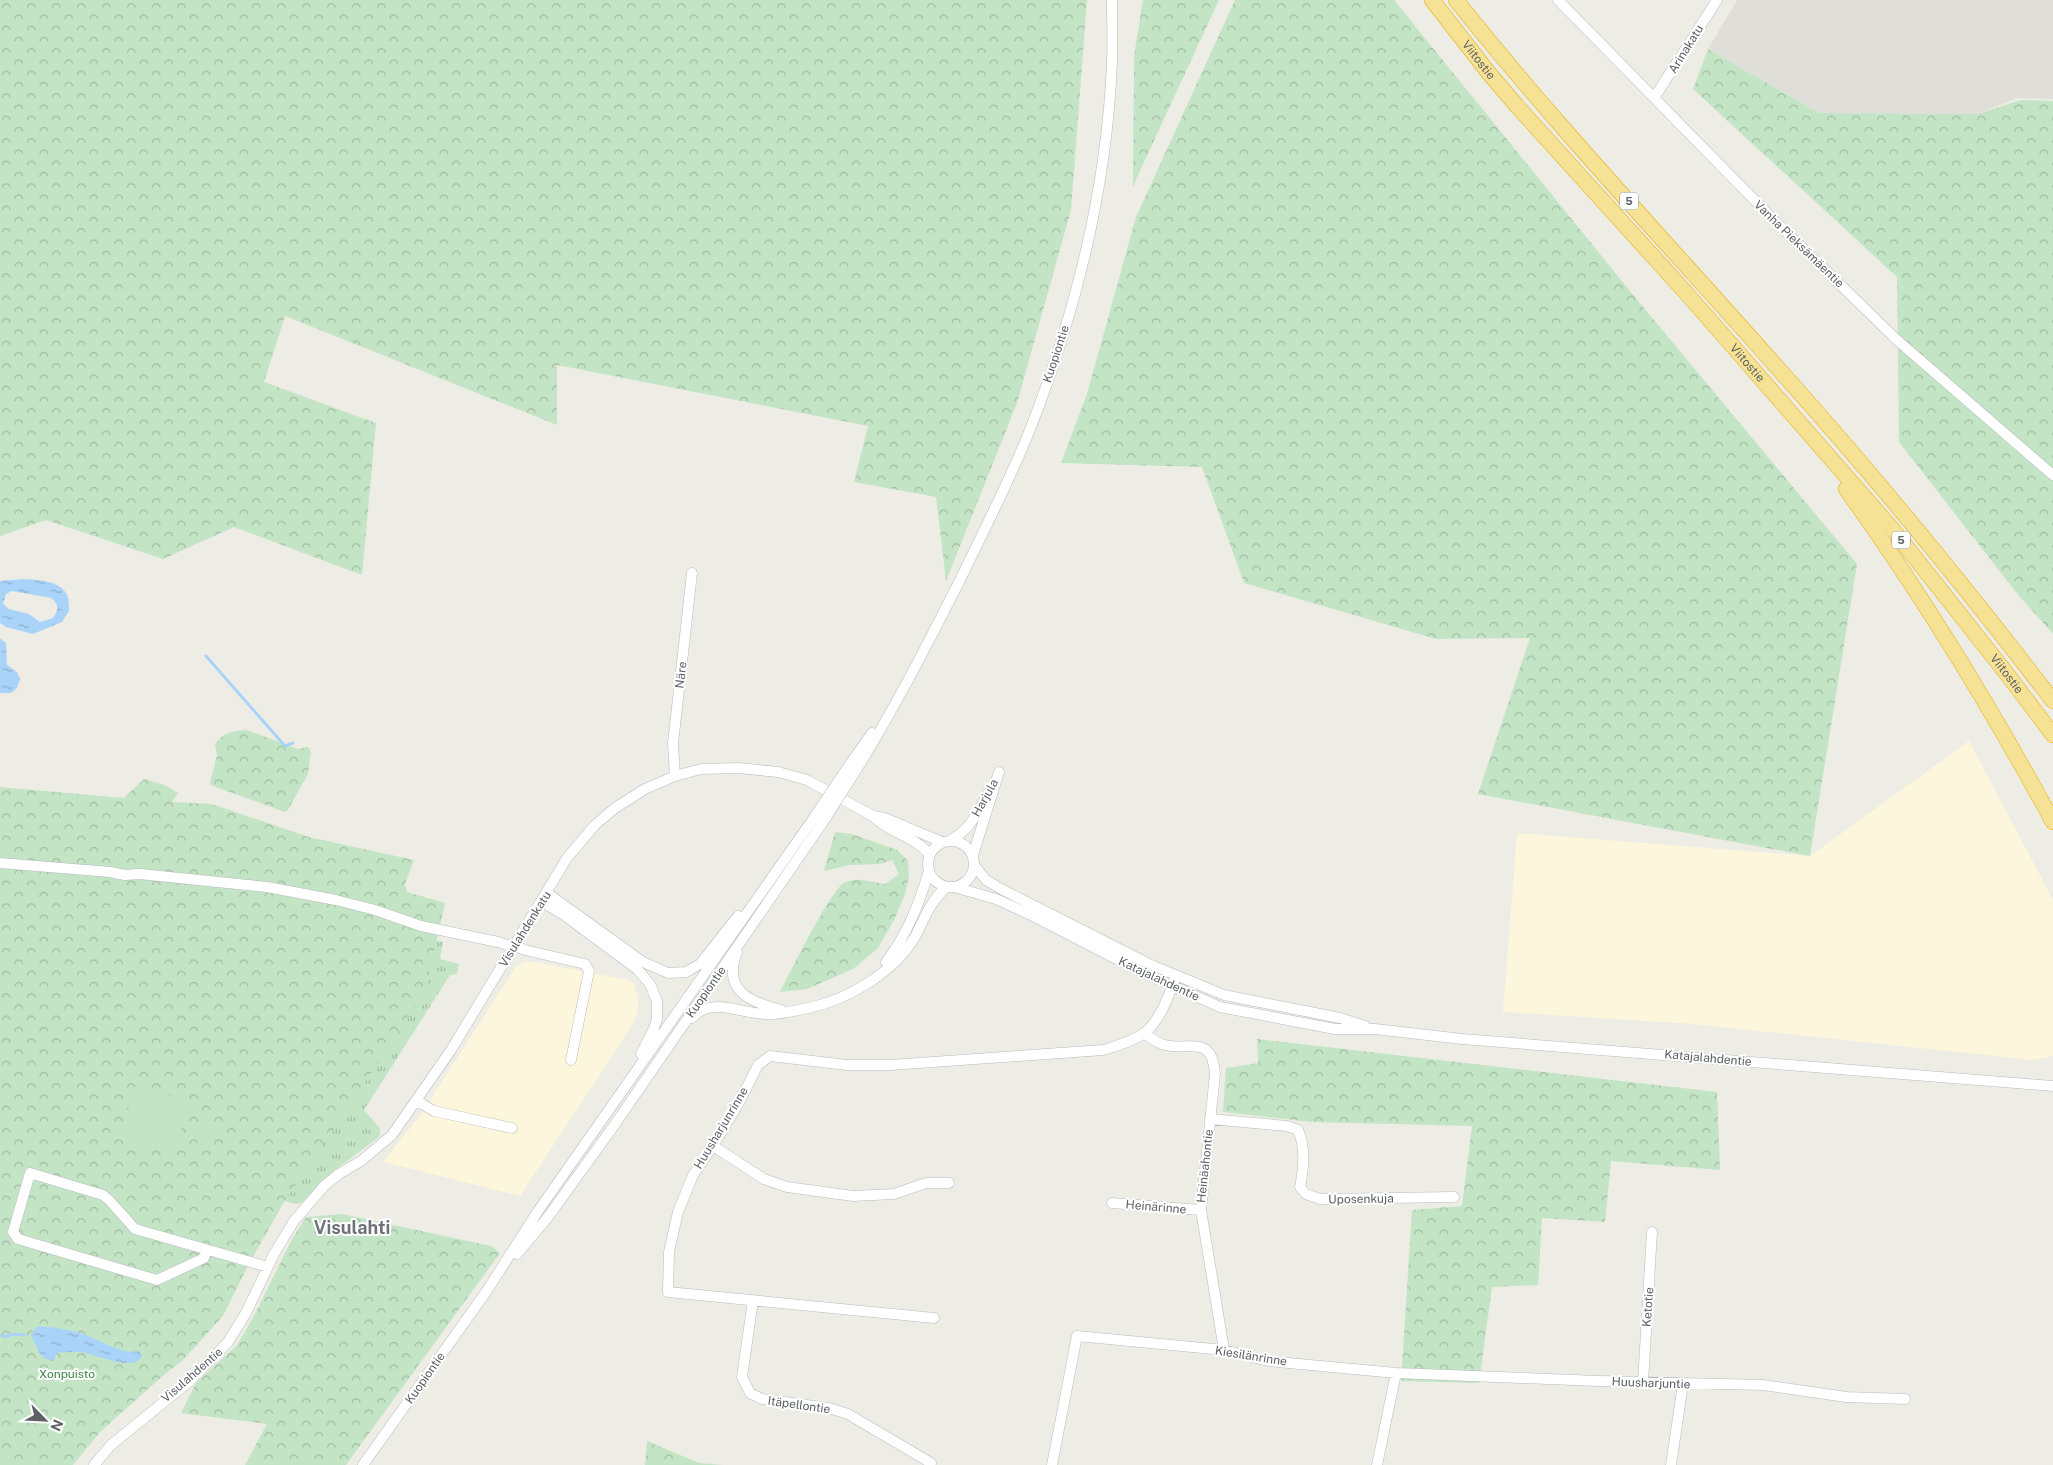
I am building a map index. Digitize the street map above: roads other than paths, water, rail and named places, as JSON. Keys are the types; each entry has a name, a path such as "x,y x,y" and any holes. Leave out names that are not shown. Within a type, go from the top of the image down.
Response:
{"highway":[{"name":"Viitostie","path":"1432,0 1516,106 1695,302 1894,531 2053,735"},
{"name":"Viitostie","path":"1456,0 1546,110 1778,368 1899,508 1987,614 2053,701"},
{"path":"1789,411 1935,618 1992,711 2053,822"},
{"path":"1987,614 2053,686"}],"street":[{"name":"Kuopiontie","path":"486,1292 548,1217 772,897 817,822 908,680 988,524 1031,428 1061,344 1081,275 1102,167 1112,63 1112,0"},
{"name":"Vanha Pieksämäentie","path":"1558,0 1779,225 1897,340 2053,475"},
{"name":"Arinakatu","path":"1654,98 1717,0"},
{"name":"Näre","path":"675,776 673,743 692,573"},
{"name":"Visulahdenkatu","path":"268,1267 285,1234 312,1199 339,1174 361,1161 392,1135 417,1102 451,1050 567,858 595,825 630,798 675,776 701,769 738,768 778,772 807,780 872,816 881,824 923,846 930,854"},
{"name":"Harjula","path":"946,841 961,835 969,827 1000,772 973,855"},
{"name":"Visulahdenkatu","path":"872,816 885,818 946,841"},
{"name":"Kuopiontie","path":"363,1465 486,1292 538,1211 764,888 817,822"},
{"path":"668,1046 695,1015 705,1008 721,1007 770,1014 808,1008 837,999 861,987 873,978 902,954 915,936 936,896 950,887 964,884 972,876 973,855 968,847 960,842 946,841 934,848 930,854 929,871 922,897 910,925 894,952 873,978"},
{"path":"0,863 125,875 140,874 267,887 365,907 421,926 498,942 584,964 589,971 571,1060"},
{"name":"Katajalahdentie","path":"974,865 986,880 1001,889 1176,976 1224,994 1340,1018 1375,1029"},
{"path":"929,871 938,884 950,887"},
{"name":"Katajalahdentie","path":"950,887 996,899 1172,987 1220,1007 1335,1029 1375,1029 1462,1039 2041,1085 2053,1084"},
{"path":"544,898 644,962 660,971 677,974 686,972 700,964 728,926 764,888"},
{"path":"772,897 737,953 732,974 738,990 745,996 755,1002 785,1011"},
{"path":"544,898 637,969 650,984 657,1001 658,1008 654,1028 609,1111"},
{"name":"Huusharjunrinne","path":"934,1318 668,1292 669,1252 678,1212 693,1175 740,1101 758,1065 770,1056 847,1065 890,1065 1103,1050 1120,1045 1144,1033 1155,1020 1176,976"},
{"name":"Heinäahontie","path":"1144,1033 1165,1045 1195,1045 1206,1050 1214,1060 1216,1074 1201,1210 1224,1350"},
{"path":"417,1102 434,1110 512,1128"},
{"name":"Uposenkuja","path":"1210,1119 1287,1126 1298,1130 1303,1142 1303,1170 1300,1187 1306,1194 1320,1199 1454,1197"},
{"path":"713,1146 764,1179 787,1187 853,1196 894,1194 926,1183 949,1183"},
{"path":"207,1250 204,1258 157,1280 18,1239 13,1232 30,1173 103,1195 135,1229 268,1267"},
{"name":"Heinärinne","path":"1112,1203 1201,1210"},
{"name":"Ketotie","path":"1643,1382 1652,1232"},
{"name":"Visulahdentie","path":"94,1465 111,1445 191,1380 228,1342 246,1314 268,1267"},
{"name":"Itäpellontie","path":"753,1300 742,1377 750,1393 762,1399 829,1408 848,1414 931,1464"},
{"name":"Kiesilänrinne","path":"1052,1465 1077,1336 1224,1350 1268,1361 1396,1373"},
{"path":"1377,1465 1396,1373"},
{"name":"Huusharjuntie","path":"1396,1373 1683,1384 1763,1385 1782,1386 1846,1397 1905,1399"},
{"path":"1671,1465 1683,1384"}],"water":[{"path":"23,579 59,586 67,595 69,611 62,622 33,634 6,627 0,623 0,581","holes":["12,591 51,598 57,605 56,612 53,618 40,622 29,614 9,609 3,604 6,594"]},
{"path":"0,638 6,643 7,665 17,672 20,679 17,688 11,693 0,693"},
{"path":"38,1326 80,1333 120,1350 139,1351 142,1356 138,1361 123,1363 81,1352 66,1352 57,1353 53,1361 41,1354 30,1335"}],"waterway":[{"path":"206,656 285,746 293,743"},
{"path":"0,1335 5,1337 13,1334 24,1335"}],"district":[{"name":"Visulahti","path":"352,1227"}],"park label":[{"name":"Xonpuisto","path":"67,1374"}]}
